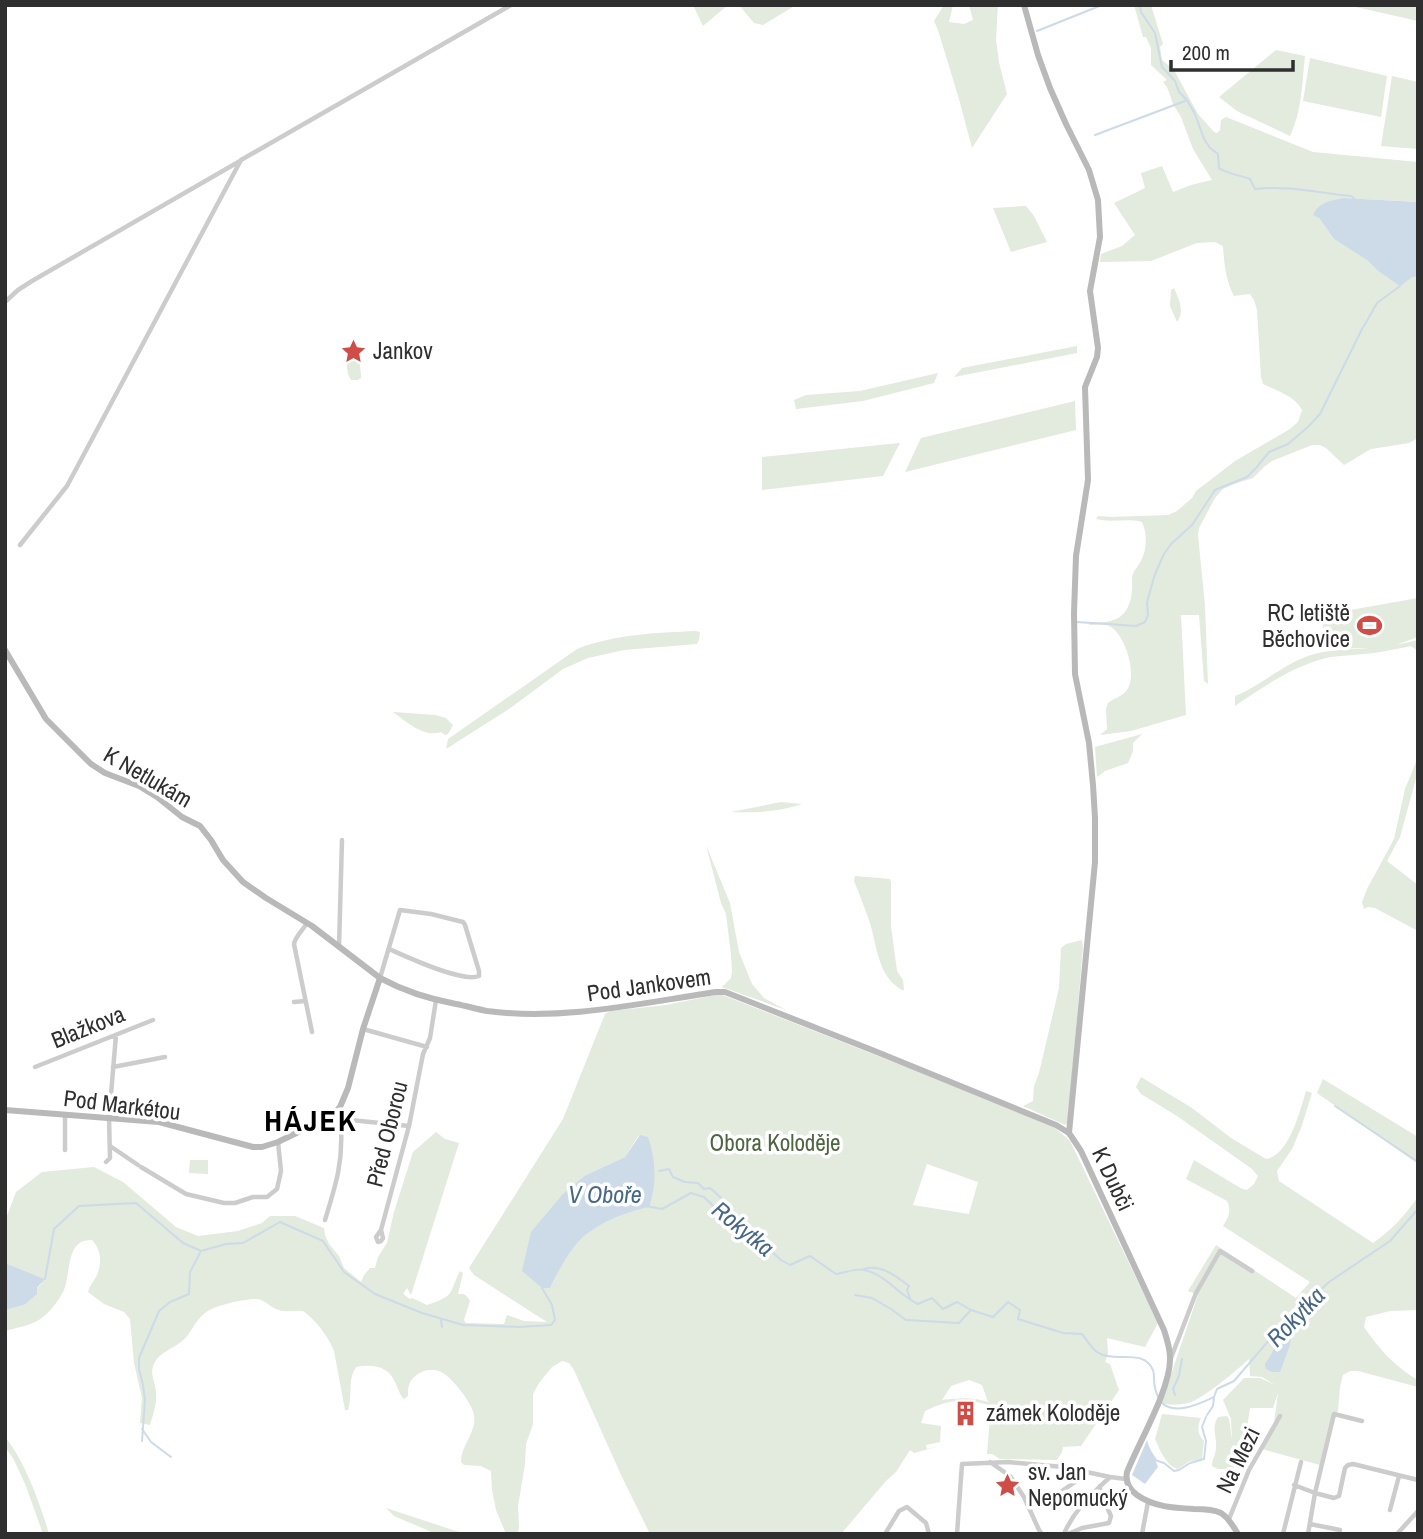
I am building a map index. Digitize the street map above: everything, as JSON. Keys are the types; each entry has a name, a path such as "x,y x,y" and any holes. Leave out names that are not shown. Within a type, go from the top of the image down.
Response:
{"street":[{"path":"5,302 32,281 511,5"},
{"name":"K Dubči","path":"1024,5 1050,88 1092,179 1100,217 1099,250 1090,291 1098,348 1085,387 1088,480 1076,556 1074,594 1075,674 1092,765 1095,862 1069,1133 1082,1151 1164,1330 1170,1359 1162,1395 1126,1479"},
{"path":"20,545 67,486 241,160"},
{"name":"K Netlukám","path":"5,650 46,719 85,759 97,769 139,786 182,817 204,829"},
{"name":"Pod Jankovem","path":"204,829 223,860 243,882 307,923 380,978 409,992 487,1011 539,1013 606,1009 724,992 989,1097 1069,1133"},
{"path":"339,947 342,840"},
{"path":"380,978 400,910 463,922 479,976 474,978 449,973 389,949"},
{"path":"307,923 294,944 312,1032"},
{"name":"Pod Markétou","path":"5,1111 159,1122 245,1146 262,1147 278,1142 331,1116 340,1107 380,978"},
{"name":"Před Oborou","path":"381,1230 409,1126 436,1000"},
{"path":"294,1002 305,1001"},
{"name":"Blažkova","path":"35,1067 153,1020"},
{"path":"363,1029 427,1047"},
{"path":"106,1162 110,1158 109,1118 116,1035"},
{"path":"113,1067 165,1057"},
{"path":"325,1220 342,1154 340,1107"},
{"path":"65,1115 65,1150"},
{"path":"331,1116 409,1126"},
{"path":"110,1146 186,1194 235,1203 253,1197 270,1196 278,1189 281,1171 278,1142"},
{"path":"1170,1359 1196,1293 1220,1251 1252,1270"},
{"path":"1308,1534 1334,1414 1362,1421"},
{"name":"Na Mezi","path":"1229,1519 1249,1471 1280,1416"},
{"path":"989,1462 1010,1476 1024,1497 1042,1534"},
{"path":"957,1534 962,1464 1008,1462 1063,1466 1126,1479 1130,1489 1148,1502 1223,1514 1238,1534"},
{"path":"1283,1534 1301,1462"},
{"path":"1294,1485 1315,1493 1339,1496 1345,1468 1353,1464 1418,1480"},
{"path":"1062,1491 1088,1472"},
{"path":"1390,1510 1399,1476"},
{"path":"1066,1534 1069,1523 1081,1505 1110,1477"},
{"path":"1066,1534 1109,1523 1111,1516 1100,1486"},
{"path":"1142,1534 1148,1502"},
{"path":"895,1534 886,1532 900,1511 907,1507 926,1523 929,1534"},
{"path":"1397,1534 1418,1511"},
{"path":"1310,1524 1339,1530"}],"green space":[{"path":"693,5 728,5 703,26"},
{"path":"739,5 796,5 763,25 754,23"},
{"path":"944,5 953,5 949,22 964,24 973,20 969,5 998,5 996,40 1007,94 972,148 934,21"},
{"path":"1134,5 1151,5 1163,44 1160,47 1162,60 1174,70 1198,114 1214,132 1220,130 1221,120 1226,117 1313,152 1418,162 1418,202 1344,198 1319,218 1334,239 1377,270 1411,278 1418,276 1418,438 1409,443 1371,449 1344,465 1326,448 1312,445 1272,461 1253,478 1223,489 1215,498 1198,535 1205,606 1208,684 1204,681 1199,615 1181,615 1186,715 1131,731 1100,735 1107,729 1108,703 1125,692 1130,683 1130,664 1124,644 1113,629 1107,625 1089,625 1090,622 1113,620 1128,607 1132,576 1144,554 1146,538 1142,522 1096,519 1098,516 1168,515 1177,511 1196,491 1235,461 1290,429 1298,422 1302,410 1290,397 1263,384 1257,310 1250,294 1234,296 1226,272 1223,246 1215,242 1197,243 1151,261 1100,262 1101,254 1122,246 1135,235 1114,203 1145,188 1141,173 1162,166 1173,192 1212,180 1193,149 1181,117 1163,82 1167,80 1151,65 1151,48 1146,37 1143,37"},
{"path":"1347,5 1418,5 1418,21"},
{"path":"1276,50 1305,56 1299,107 1290,136 1237,111 1219,97"},
{"path":"1310,58 1387,76 1381,117 1303,101"},
{"path":"1392,76 1418,82 1418,149 1381,146"},
{"path":"1026,206 1047,242 1011,252 993,208"},
{"path":"1174,288 1181,310 1177,322 1170,306 1171,290"},
{"path":"1077,346 1077,353 954,377 962,368"},
{"path":"355,351 361,378 351,380 345,354"},
{"path":"938,373 934,383 863,401 796,409 794,400 806,395 860,391"},
{"path":"1075,401 1076,430 905,472 921,438"},
{"path":"900,443 883,476 762,490 762,457"},
{"name":"RC letiště Běchovice","path":"1418,598 1418,637 1396,645 1418,640 1418,651 1411,646 1331,657 1314,662 1279,678 1235,706 1235,696 1298,660 1323,652 1369,648 1324,649 1322,615"},
{"path":"700,632 697,644 624,650 588,658 563,669 509,709 446,749 448,739 577,649 621,637"},
{"path":"393,712 435,715 446,718 453,725 445,735 441,732 428,733"},
{"path":"1142,734 1133,743 1128,763 1105,771 1097,777 1095,747"},
{"path":"1418,757 1418,771 1400,837 1387,861 1418,885 1418,931 1375,908 1364,909 1362,902 1394,839 1405,789"},
{"path":"781,802 802,804 767,811 731,812"},
{"path":"706,845 730,903 739,952 752,984 764,998 786,1010 722,987 731,978 731,955 726,914"},
{"path":"855,876 890,879 891,926 897,971 903,980 904,990 894,984 883,969 854,881"},
{"path":"1082,940 1068,1122 1065,1125 1023,1106 1033,1101 1034,1086 1059,988 1061,948"},
{"name":"Obora Koloděje","path":"720,994 1054,1127 1070,1141 1158,1323 1145,1347 1107,1338 1108,1354 1105,1362 1110,1364 1119,1390 1081,1446 1063,1447 1057,1460 1000,1459 987,1454 991,1406 966,1400 950,1402 925,1411 921,1423 941,1426 940,1442 926,1445 927,1449 940,1446 914,1453 910,1450 896,1472 841,1534 650,1534 574,1370 569,1363 562,1361 552,1367 533,1394 533,1424 526,1444 518,1506 519,1528 517,1534 506,1534 496,1510 491,1471 461,1462 473,1427 474,1415 456,1384 437,1370 427,1370 411,1381 408,1396 404,1399 393,1378 385,1370 374,1366 356,1367 348,1410 345,1410 334,1351 321,1329 303,1311 279,1310 257,1299 230,1303 205,1313 184,1339 155,1362 152,1373 156,1401 150,1425 140,1423 142,1398 134,1363 130,1319 124,1312 104,1304 88,1292 100,1266 99,1252 92,1240 77,1245 70,1259 63,1292 48,1312 33,1323 5,1331 5,1310 24,1305 45,1279 5,1263 5,1221 16,1192 42,1172 94,1167 123,1182 176,1227 198,1236 238,1231 262,1223 270,1216 295,1216 324,1228 329,1244 339,1256 344,1268 361,1282 370,1268 375,1268 387,1243 413,1152 436,1132 445,1139 459,1143 411,1295 407,1288 403,1294 427,1305 436,1302 450,1293 460,1271 463,1273 458,1294 465,1295 470,1301 464,1320 466,1323 504,1324 507,1315 524,1321 547,1322 474,1275 469,1268 563,1119 605,1014 610,1011 666,1005","holes":["639,1135 633,1210 597,1226 579,1240 550,1288 586,1175 625,1157","927,1164 978,1182 969,1214 913,1205","969,1380 982,1385 988,1402 965,1398 942,1400 951,1386"]},
{"path":"1141,1077 1266,1159 1281,1150 1297,1121 1306,1091 1312,1093 1292,1149 1277,1171 1279,1181 1373,1243 1398,1222 1418,1197 1418,1310 1390,1311 1366,1317 1364,1327 1388,1357 1418,1380 1418,1387 1358,1371 1343,1375 1338,1410 1320,1465 1262,1449 1274,1423 1278,1393 1273,1408 1250,1408 1242,1462 1233,1458 1234,1469 1218,1469 1212,1466 1218,1417 1227,1416 1229,1419 1232,1440 1231,1419 1223,1400 1244,1378 1260,1378 1275,1385 1262,1377 1250,1376 1249,1359 1219,1384 1188,1403 1176,1405 1164,1404 1162,1401 1198,1295 1188,1291 1216,1245 1296,1298 1310,1282 1223,1226 1229,1211 1227,1201 1186,1179 1194,1160 1242,1189 1247,1190 1258,1176 1177,1116 1141,1094 1136,1087"},
{"path":"1323,1079 1418,1137 1418,1164 1317,1093"},
{"path":"190,1160 208,1160 208,1174 189,1173"},
{"path":"1162,1414 1201,1418 1198,1430 1204,1441 1202,1459 1190,1461 1178,1469 1167,1461 1155,1439"},
{"path":"5,1437 25,1470 49,1534 43,1534 26,1486 5,1447"},
{"path":"386,1508 465,1534 434,1533 394,1516"}],"water":[{"path":"1344,198 1418,202 1418,276 1400,286 1334,239 1319,218 1313,215 1322,205"},
{"name":"V Oboře","path":"640,1135 648,1137 653,1154 654,1181 649,1207 611,1220 585,1235 571,1252 550,1288 542,1288 522,1271 531,1232 563,1194 586,1175 625,1157"},
{"path":"5,1263 45,1279 37,1288 37,1294 24,1305 5,1310"},
{"path":"1278,1333 1291,1334 1290,1345 1280,1372 1272,1372 1266,1369 1265,1364 1275,1347"},
{"path":"1147,1440 1158,1461 1158,1467 1145,1484 1132,1475"}],"waterway":[{"path":"1037,31 1102,5"},
{"path":"1140,5 1141,12 1155,33 1162,67 1187,100 1204,139 1218,154 1219,168 1250,179 1255,189 1303,190 1351,196 1356,200"},
{"path":"1095,135 1185,101"},
{"path":"1364,326 1377,303 1400,286"},
{"path":"1077,622 1136,626 1145,622 1148,615 1147,602 1155,574 1171,544 1192,525 1215,490 1247,477 1269,452 1288,444 1320,414 1363,327"},
{"path":"1335,1106 1418,1162"},
{"path":"659,1171 669,1169 673,1177 698,1183 704,1189 710,1188 728,1207 731,1215 728,1220"},
{"name":"Rokytka","path":"646,1206 662,1209 691,1193 704,1197 743,1235 763,1244 790,1265 810,1256 836,1274 857,1270 872,1272 918,1304 932,1298 943,1309 957,1302 993,1317 1008,1302 1020,1310 1018,1319 1063,1333 1082,1334 1095,1350 1104,1355 1142,1359 1153,1370 1158,1397"},
{"name":"Rokytka","path":"45,1279 54,1229 79,1206 136,1203 183,1243 201,1251 226,1244 243,1243 280,1222 323,1241 344,1272 375,1294 422,1313 463,1325 551,1325"},
{"name":"Rokytka","path":"1161,1402 1166,1406 1180,1408 1214,1397 1217,1389 1234,1381 1276,1332 1329,1282 1390,1241 1418,1209"},
{"path":"142,1441 145,1400 139,1358 159,1311 170,1302 189,1294 190,1272 200,1253"},
{"path":"864,1269 876,1268 894,1275 909,1286 907,1290 910,1298"},
{"name":"Rokytka","path":"542,1288 552,1305 555,1320 552,1324"},
{"path":"855,1295 872,1298 906,1320 959,1323 970,1311"},
{"path":"441,1320 442,1327"},
{"path":"1175,1395 1173,1389 1182,1359"},
{"path":"1207,1415 1213,1406 1214,1397"},
{"path":"1158,1461 1174,1471 1204,1459 1206,1441 1202,1427 1206,1417"},
{"path":"142,1429 151,1442 171,1457"}],"place":[{"name":"Jankov","path":"353,351"},
{"name":"RC letiště Běchovice","path":"1370,626"},
{"name":"zámek Koloděje","path":"966,1413"},
{"name":"sv. Jan Nepomucký","path":"1008,1485"}],"district":[{"name":"HÁJEK","path":"311,1121"}]}
